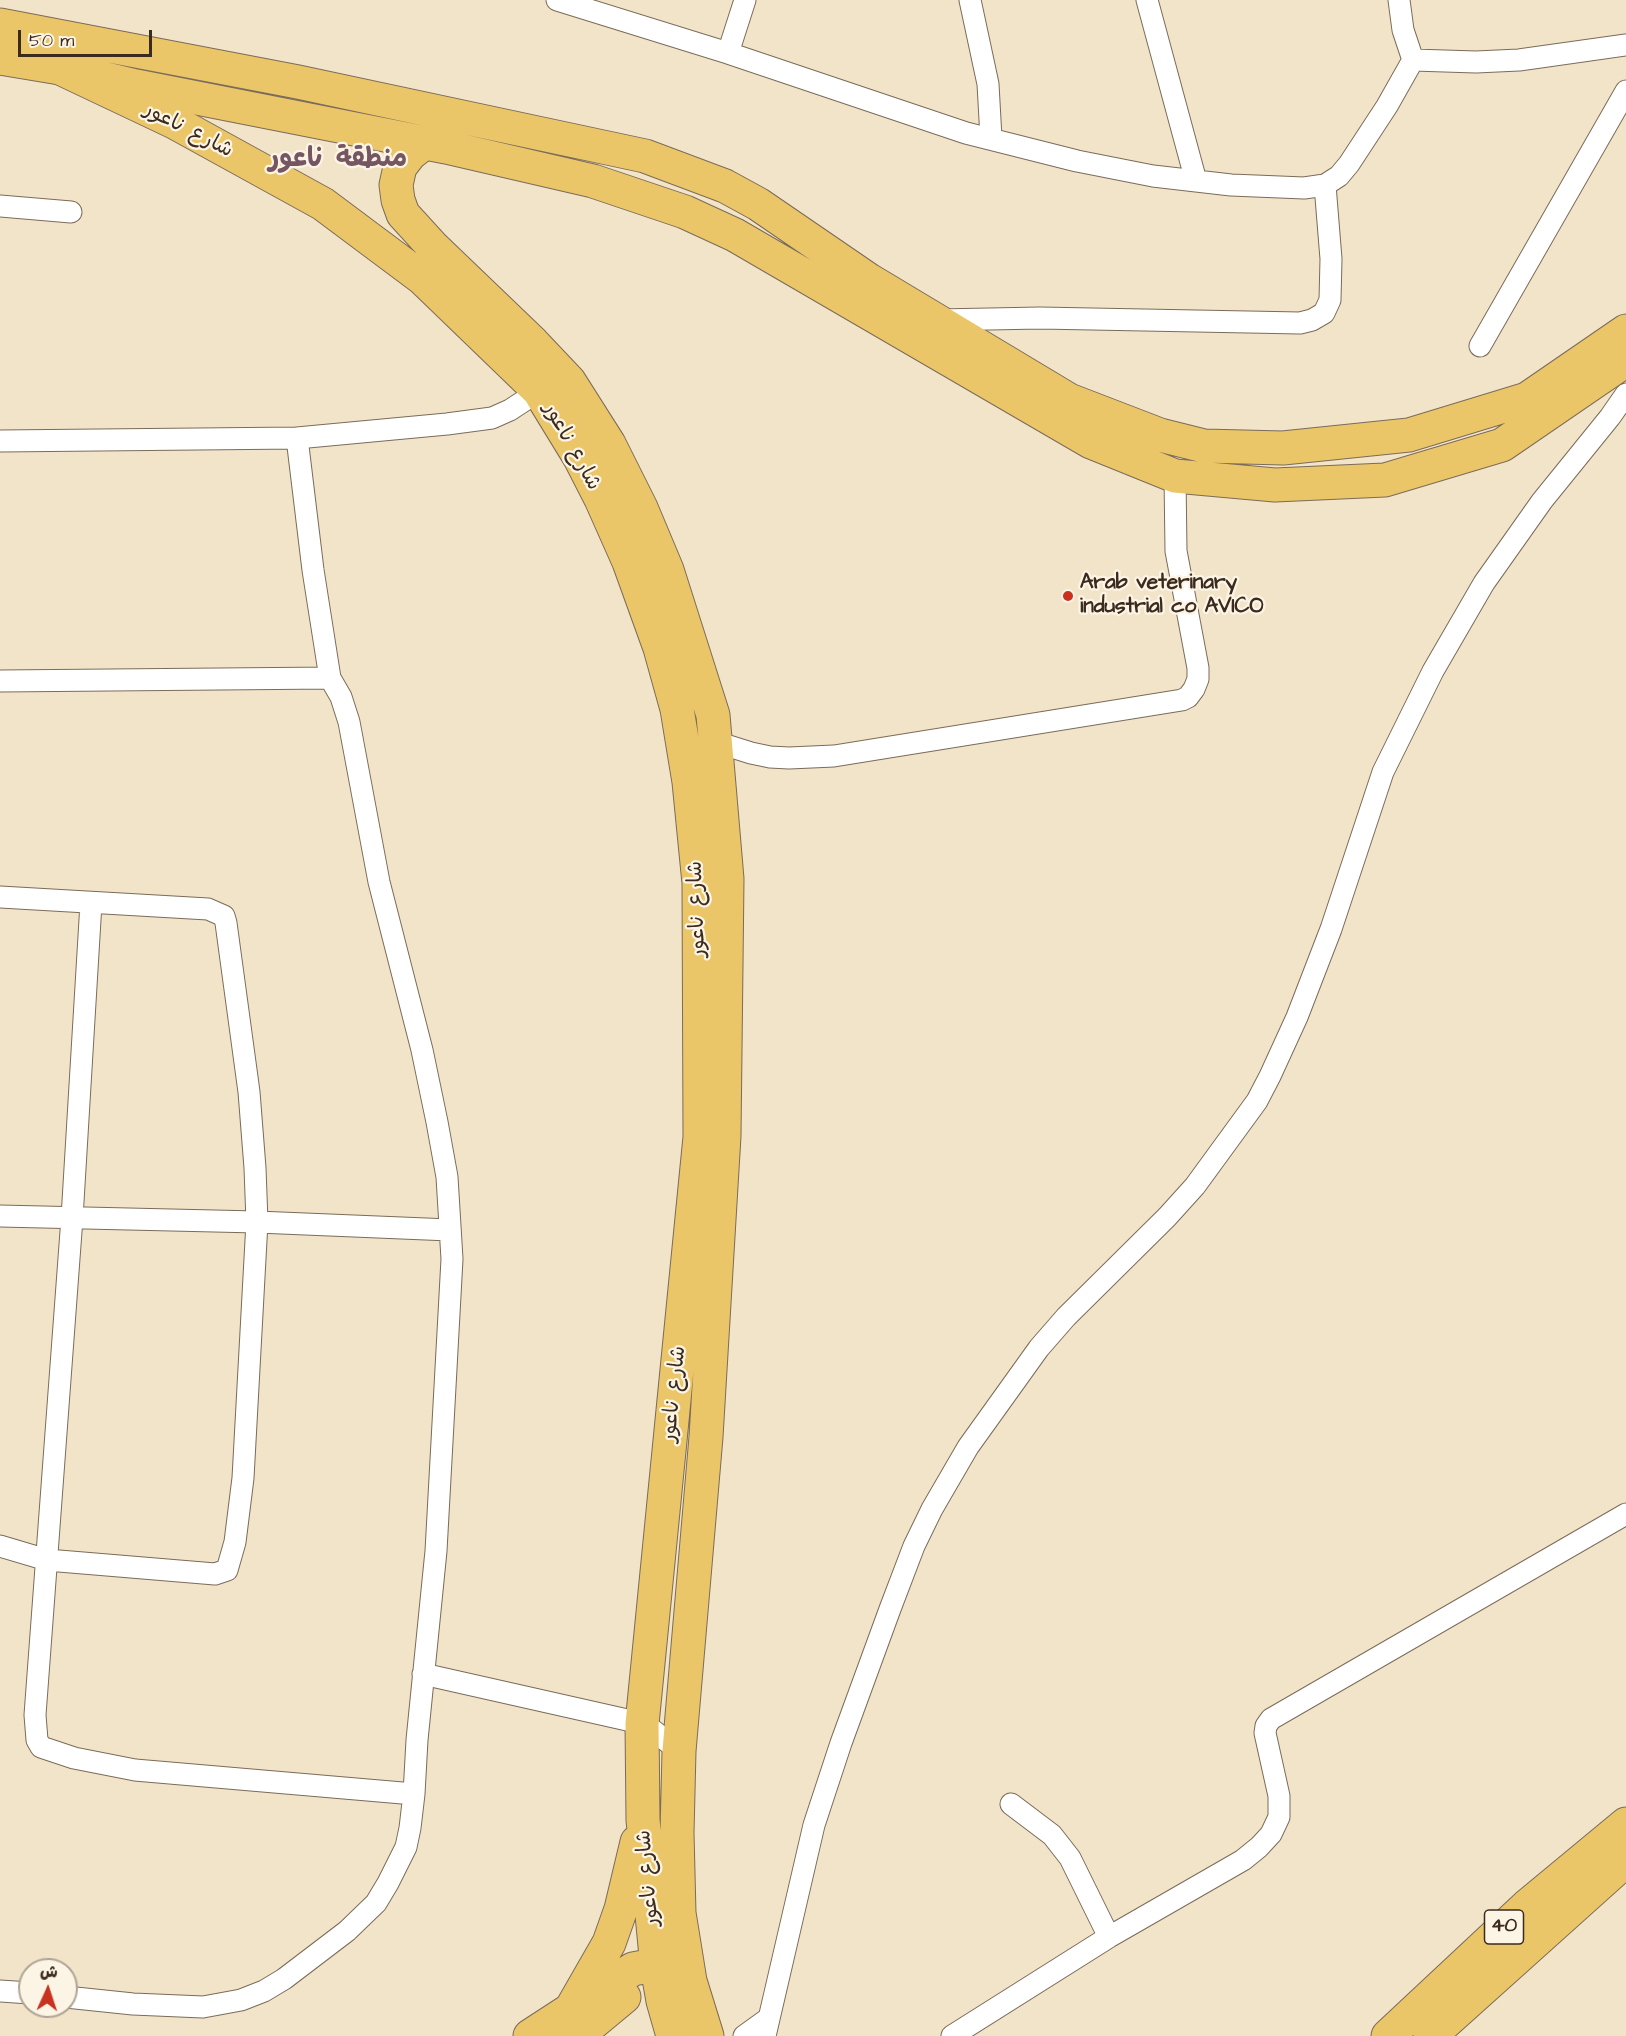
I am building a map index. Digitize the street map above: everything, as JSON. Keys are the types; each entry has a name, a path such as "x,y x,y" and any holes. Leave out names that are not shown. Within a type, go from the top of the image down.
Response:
{"main road":[{"path":"0,25 286,79 645,156 704,177 758,204 869,280 1069,400 1160,435 1204,446 1283,448 1409,435 1527,399 1626,331"},
{"path":"0,58 60,68 136,86 424,143 593,181 685,212 735,235 1091,442 1175,476 1275,485 1385,480 1502,445 1626,360"},
{"name":"شارع ناعور","path":"60,68 174,122 323,204 422,278 539,391 580,458 629,562 660,648 678,709 689,782 699,883 700,1137 642,1724 644,1820 657,1968 673,2036"},
{"name":"شارع ناعور","path":"424,143 410,154 400,167 396,184 403,214 434,248 533,343 569,381 609,444 641,508 667,570 713,715 727,879 724,1136 706,1437 679,1750 676,1833 679,1913 690,1981 707,2036"},
{"path":"685,212 695,189 704,177"},
{"path":"735,235 758,204"},
{"path":"580,458 609,444"},
{"path":"573,2023 613,1933 644,1820"},
{"name":"40","path":"1388,2036 1527,1906 1626,1824"},
{"name":"40","path":"1430,2036 1626,1860"},
{"path":"1456,2036 1575,1906"},
{"path":"530,2036 573,2023 640,1984 657,1968 679,1913"},
{"path":"657,1968 690,1981"}],"street":[{"path":"557,0 728,53 930,122 1077,161 1153,176 1231,185 1304,188 1325,184 1339,176 1387,106 1413,60 1403,30 1399,0"},
{"path":"728,53 745,0"},
{"path":"970,0 988,84 991,138"},
{"path":"1148,0 1196,181"},
{"path":"1413,60 1476,62 1520,60 1626,45"},
{"path":"1480,346 1626,91"},
{"path":"933,320 1051,318 1300,323 1312,320 1324,313 1330,300 1331,259 1325,184"},
{"path":"0,206 71,212"},
{"path":"0,441 297,438 447,424 492,417 510,410 539,391"},
{"path":"744,2036 767,2027 814,1826 841,1743 890,1609 914,1546 932,1509 968,1447 1039,1348 1066,1317 1195,1186 1257,1101 1302,1006 1331,929 1383,772 1428,680 1484,583 1542,501 1626,394"},
{"path":"78,1998 133,2004 203,2007 241,2000 264,1991 347,1932 376,1903 406,1847 411,1828 423,1674 436,1551 452,1289 447,1178 424,1060 380,882 349,722 341,697 330,678 313,570 297,438"},
{"path":"716,742 770,757 834,756 1182,700 1188,697 1198,679 1198,668 1176,551 1175,476"},
{"path":"0,681 330,678"},
{"path":"0,897 208,909 224,916 249,1092 255,1168 256,1222 243,1478 235,1542 231,1563 227,1570 224,1573 215,1574 47,1560 0,1546"},
{"path":"91,903 72,1218 35,1715 37,1740 41,1747 101,1764 135,1770 414,1794"},
{"path":"0,1216 256,1222 450,1230"},
{"path":"952,2036 1109,1937 1243,1860 1259,1847 1271,1834 1279,1817 1279,1796 1265,1732 1271,1719 1626,1514"},
{"path":"423,1674 642,1724 679,1750"},
{"path":"1011,1804 1052,1835 1070,1858 1109,1937"},
{"path":"0,1990 18,1992"}],"place":[{"name":"Arab veterinary industrial co AVICO","path":"1068,596"}],"district":[{"name":"منطقة ناعور","path":"338,160"}]}
